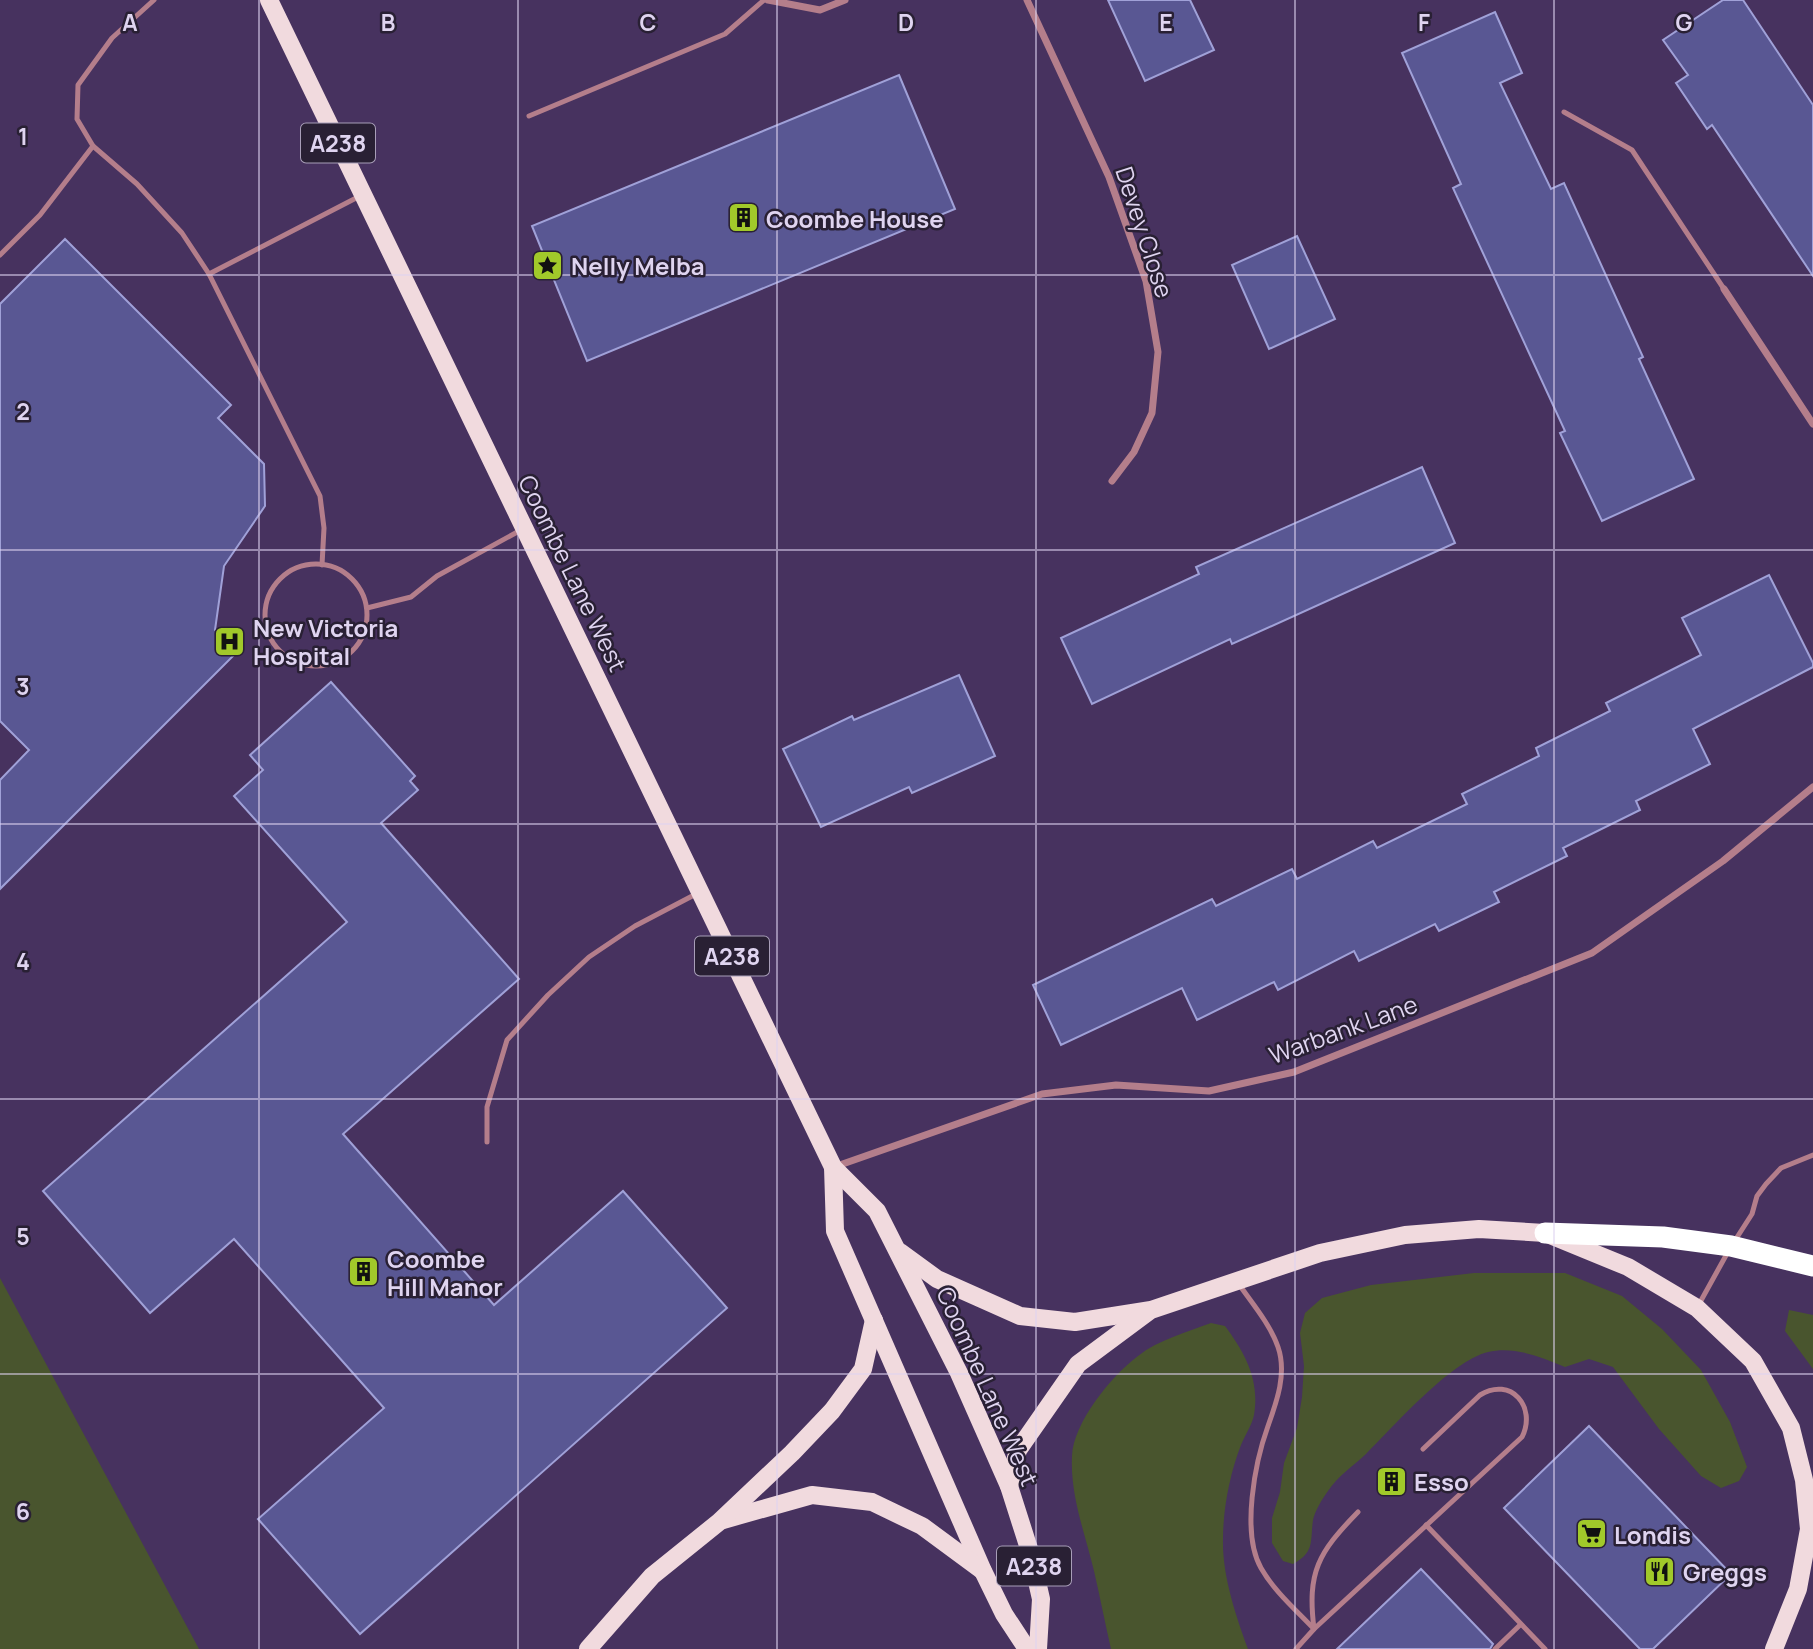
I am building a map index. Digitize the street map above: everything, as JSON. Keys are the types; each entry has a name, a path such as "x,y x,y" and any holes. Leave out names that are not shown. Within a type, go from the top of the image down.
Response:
{"highway":[{"path":"1545,1233 1663,1237 1731,1246 1813,1266"}],"main road":[{"name":"Coombe Lane West","path":"269,0 833,1167 877,1210 959,1373 1009,1486 1031,1555 1041,1599 1038,1649"},
{"name":"Coombe Lane West","path":"833,1167 835,1231 982,1571 1004,1614 1027,1649"},
{"path":"897,1250 937,1279 1020,1316 1074,1322 1151,1310 1320,1253 1405,1235 1479,1229 1545,1233 1628,1267 1697,1308 1753,1361 1791,1429 1804,1480 1809,1529 1798,1589 1774,1649"},
{"path":"1009,1486 1018,1451 1078,1364 1151,1310"},
{"path":"588,1649 652,1576 719,1522 832,1411 863,1369 874,1320"},
{"path":"719,1522 812,1495 872,1502 922,1526 982,1571"}],"street":[{"path":"766,0 820,9 845,0"},
{"name":"Devey Close","path":"1027,0 1109,177 1146,281 1158,352 1152,413 1135,452 1112,481"},
{"path":"1724,289 1813,424"},
{"name":"Warbank Lane","path":"833,1167 1042,1094 1116,1085 1209,1091 1294,1072 1592,953 1723,861 1813,787"}],"lane":[{"path":"154,0 112,38 78,85 77,119 93,146 137,184 173,223 209,274 320,496 324,528 322,565"},
{"path":"529,116 725,34 766,0"},
{"path":"1564,112 1632,150 1724,289"},
{"path":"0,255 40,215 93,146"},
{"path":"209,274 363,194"},
{"path":"367,608 411,597 437,576 524,528"},
{"path":"306,565 338,569 362,592 367,608 366,625 360,642 350,654 335,663 318,666 301,664 286,657 275,645 268,630 266,613 269,597 278,582 290,572 306,565"},
{"path":"487,1142 486,1107 507,1040 548,995 589,957 635,926 701,891"},
{"path":"1697,1308 1766,1184 1781,1168 1813,1155"},
{"path":"1236,1280 1266,1323 1278,1347 1282,1371 1277,1401 1256,1463 1252,1539 1260,1567 1280,1594 1314,1629"},
{"path":"1296,1649 1314,1629 1522,1437 1526,1428 1524,1407 1509,1391 1501,1388 1490,1389 1480,1395 1423,1449"},
{"path":"1314,1629 1310,1599 1315,1570 1336,1534 1358,1512"},
{"path":"1426,1525 1545,1649"},
{"path":"1495,1649 1520,1625"}],"green space":[{"path":"1474,1273 1565,1273 1622,1296 1662,1329 1701,1370 1730,1422 1747,1467 1739,1481 1721,1488 1701,1476 1659,1429 1613,1367 1589,1359 1565,1367 1518,1351 1488,1352 1473,1358 1441,1381 1336,1481 1315,1513 1308,1551 1293,1564 1283,1561 1272,1543 1272,1518 1280,1492 1284,1463 1297,1428 1302,1397 1304,1366 1300,1333 1305,1313 1322,1298 1371,1285"},
{"path":"0,1278 199,1649 0,1649"},
{"path":"1789,1310 1813,1315 1813,1369 1785,1331"},
{"path":"1211,1323 1225,1326 1232,1336 1245,1357 1255,1390 1253,1419 1237,1456 1228,1491 1223,1539 1227,1581 1248,1649 1111,1649 1073,1486 1074,1443 1086,1415 1106,1387 1128,1364 1154,1345"}],"building":[{"path":"1108,0 1190,0 1214,50 1145,81"},
{"path":"1723,0 1743,0 1813,105 1813,276 1712,125 1707,129 1676,83 1688,75 1663,40"},
{"path":"1495,12 1522,73 1500,83 1551,189 1564,183 1643,357 1639,359 1694,479 1602,521 1560,433 1565,431 1453,188 1461,184 1402,53"},
{"name":"Coombe House","path":"899,75 955,209 587,361 532,226"},
{"path":"1297,236 1335,319 1269,349 1232,265"},
{"path":"65,239 231,405 218,418 264,464 265,506 224,566 215,630 237,652 0,889 0,780 29,750 0,721 0,304"},
{"path":"1422,467 1455,543 1232,644 1230,639 1092,704 1061,638 1199,574 1196,567"},
{"path":"1769,575 1813,667 1693,729 1710,764 1636,801 1640,810 1563,848 1567,856 1494,892 1499,902 1439,931 1435,924 1359,961 1354,951 1278,990 1274,982 1197,1020 1182,988 1061,1045 1033,985 1212,899 1216,906 1292,869 1297,879 1373,841 1377,848 1467,804 1462,794 1539,756 1536,748 1610,711 1606,703 1701,655 1682,618"},
{"path":"959,675 995,756 912,793 909,787 821,827 783,749 852,716 854,720"},
{"name":"Coombe Hill Manor","path":"331,682 415,776 410,781 418,790 381,823 519,979 343,1134 494,1305 623,1191 727,1308 360,1634 258,1519 384,1408 234,1239 150,1313 43,1191 347,922 234,796 263,770 250,755"},
{"path":"1589,1426 1731,1574 1653,1649 1640,1649 1504,1508"},
{"path":"1421,1569 1493,1644 1490,1649 1337,1649"}],"place":[{"name":"Coombe House","path":"743,218"},
{"name":"Nelly Melba","path":"548,265"},
{"name":"New Victoria Hospital","path":"230,641"},
{"name":"Coombe Hill Manor","path":"364,1272"},
{"name":"Esso","path":"1391,1481"},
{"name":"Londis","path":"1591,1534"},
{"name":"Greggs","path":"1660,1571"}]}
